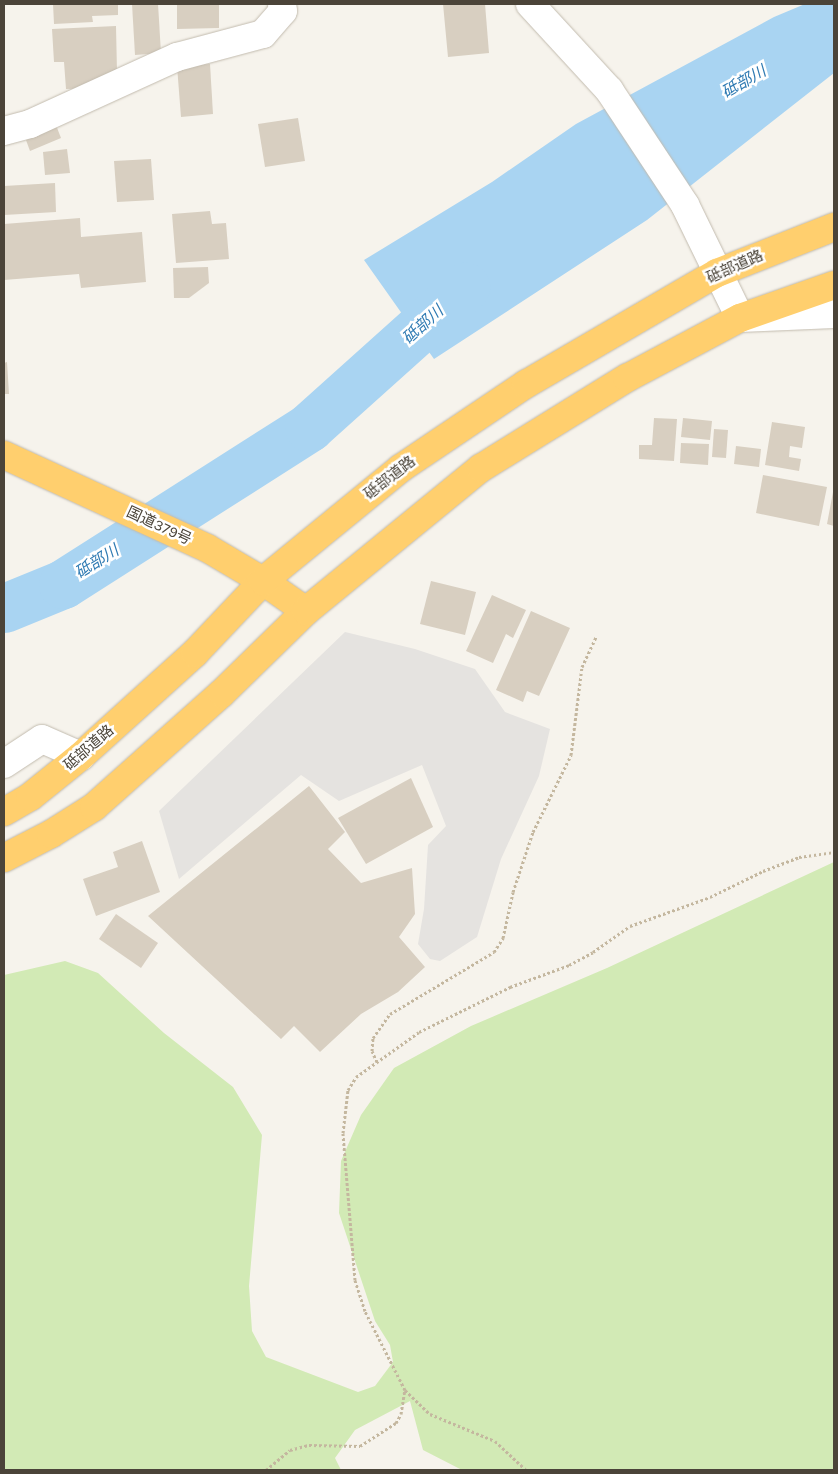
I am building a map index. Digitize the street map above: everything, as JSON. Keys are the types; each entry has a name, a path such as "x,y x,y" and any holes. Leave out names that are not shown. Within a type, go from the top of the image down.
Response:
{"highway":[{"name":"砥部道路","path":"4,812 30,798 80,756 195,653 263,581 409,462 526,384 718,273 834,227"},
{"path":"4,858 51,834 94,807 222,694 306,612 481,468 626,378 740,318 834,285"},
{"name":"国道379号","path":"4,455 41,470 207,548 263,581 306,612"}],"street":[{"path":"4,131 30,124 177,57 263,34 283,11 282,4"},
{"path":"530,4 609,90 685,205 740,318 834,314"},
{"path":"4,764 42,739 80,756"}],"path":[{"path":"377,1062 372,1051 374,1038 390,1014 494,952 503,938 513,892 533,832 570,755 577,727 580,675 596,637"},
{"path":"526,1470 496,1441 430,1414 405,1390 365,1311 355,1280 349,1224 344,1111 348,1090 356,1077 419,1032 510,987 585,957 630,926 710,897 790,861 834,852"},
{"path":"266,1470 290,1450 310,1445 344,1448 374,1440 396,1423 405,1390"}],"green space":[{"path":"834,862 834,1470 462,1470 423,1450 410,1401 355,1430 335,1458 341,1470 4,1470 4,975 65,961 98,973 164,1033 233,1087 262,1135 249,1286 252,1331 266,1357 358,1392 375,1386 393,1362 390,1345 375,1321 339,1213 341,1161 361,1115 394,1068 471,1026 607,968"}],"shaded area":[{"path":"345,632 415,649 475,669 505,712 550,729 539,776 501,859 477,937 440,961 430,959 418,944 424,909 428,845 446,826 422,765 339,801 301,775 179,879 159,811"}],"water":[{"path":"805,4 834,4 834,73 647,220 434,359 364,260 492,182 576,124 774,17"}],"building":[{"path":"53,4 118,4 118,15 92,16 93,22 54,24"},
{"path":"132,4 158,4 161,53 135,55"},
{"path":"177,4 219,4 219,28 177,29"},
{"path":"443,4 485,4 489,53 448,57"},
{"path":"116,26 117,72 96,88 66,89 64,62 54,62 52,29"},
{"path":"210,64 213,114 181,117 177,66"},
{"path":"298,118 305,161 265,167 258,124"},
{"path":"54,120 61,138 30,151 23,132"},
{"path":"67,149 70,173 45,175 43,152"},
{"path":"151,159 154,200 117,202 114,161"},
{"path":"55,183 56,212 4,215 4,186"},
{"path":"210,211 212,224 226,223 229,259 176,263 172,214"},
{"path":"80,218 81,237 142,232 146,282 81,288 79,274 4,280 4,224"},
{"path":"208,267 209,283 189,298 174,298 173,268"},
{"path":"7,362 9,394 4,394 4,363"},
{"path":"654,418 677,419 674,461 639,459 639,445 652,445"},
{"path":"683,418 712,421 710,440 681,437"},
{"path":"772,422 805,427 802,448 790,446 789,457 801,459 799,471 765,465"},
{"path":"714,429 728,430 726,458 712,457"},
{"path":"681,443 709,444 708,465 680,463"},
{"path":"736,446 761,449 759,467 734,464"},
{"path":"763,475 827,487 819,526 756,513"},
{"path":"834,492 834,526 827,524"},
{"path":"431,581 476,592 465,635 420,624"},
{"path":"492,595 526,610 513,638 506,634 493,663 466,651"},
{"path":"531,611 570,628 539,696 527,691 523,702 496,690"},
{"path":"411,778 433,827 366,864 338,818"},
{"path":"309,786 345,832 328,849 361,883 412,868 415,914 399,937 425,967 398,992 361,1014 320,1052 294,1026 281,1039 148,916"},
{"path":"142,841 160,892 96,916 83,879 118,867 113,852"},
{"path":"116,914 158,943 141,968 99,939"}],"waterway":[{"name":"砥部川","path":"4,608 63,584 309,427 465,287"}]}
